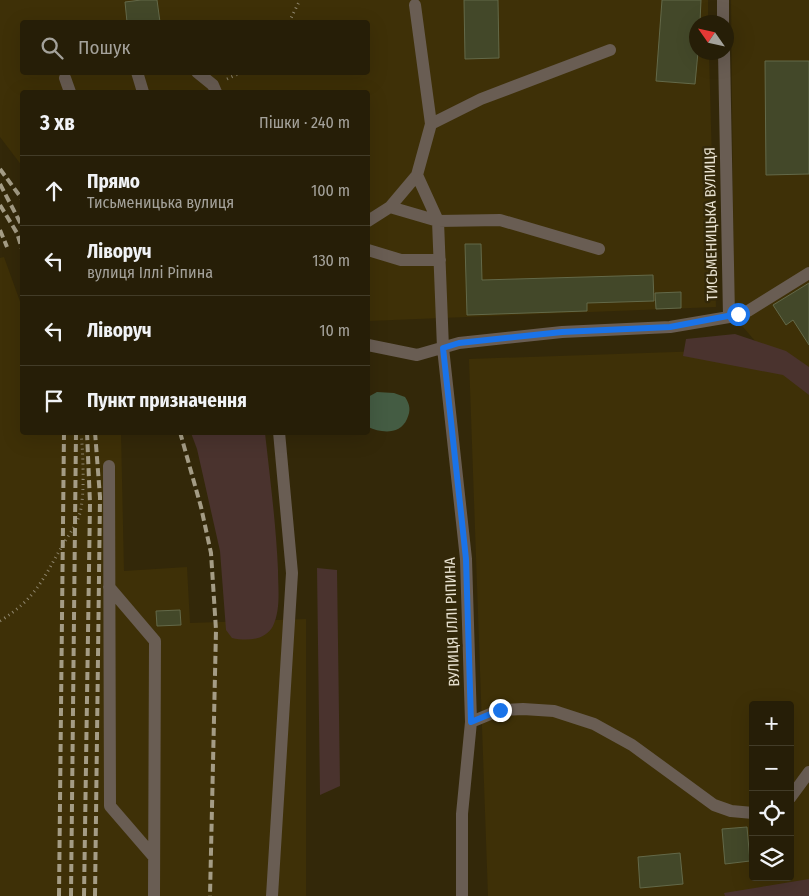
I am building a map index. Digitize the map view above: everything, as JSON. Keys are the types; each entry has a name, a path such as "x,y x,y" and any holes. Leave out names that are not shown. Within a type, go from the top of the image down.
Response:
{"street":[{"path":"723,0 723,15"},
{"path":"370,220 390,208 417,175 431,124 415,5"},
{"path":"431,124 481,99 610,50"},
{"name":"ТИСЬМЕНИЦЬКА ВУЛИЦЯ","path":"370,345 416,355 459,343 562,332 670,327 729,317 724,60"},
{"path":"138,75 142,90"},
{"path":"201,75 213,85 215,90"},
{"path":"65,78 69,90"},
{"path":"417,175 438,221"},
{"path":"390,208 438,221 500,220 599,248"},
{"name":"ВУЛИЦЯ ІЛЛІ РІПИНА","path":"438,221 443,348 466,559 471,722 462,814 462,896"},
{"path":"370,251 401,260 440,260"},
{"path":"729,317 748,311 809,273"},
{"path":"272,896 292,573 279,435"},
{"path":"109,466 110,806 154,857"},
{"path":"109,587 155,641 154,896"},
{"path":"471,722 500,710 523,708 554,711 594,724 632,745 714,805 731,811 749,813"},
{"path":"794,793 809,772"}],"path":[{"path":"290,20 300,0"},
{"path":"0,622 20,608 30,598 75,526 82,498 81,435"}],"shaded area":[{"path":"0,0 708,0 708,15 689,15 689,60 709,60 716,307 370,321 370,90 20,90 20,163 0,137"},
{"path":"731,0 809,0 809,896 488,896 469,359 762,349 743,327 734,301 732,60 734,60 734,15 731,15"},
{"path":"4,257 20,301 20,435 121,435 124,571 187,567 190,623 306,619 306,896 0,896 0,258"},
{"path":"735,334 786,351 809,367 809,395 783,375 683,356 686,339"},
{"path":"377,392 394,393 405,397 409,405 409,413 404,424 400,428 390,431 379,431 370,428 370,396"},
{"path":"192,435 265,435 276,536 278,598 276,619 273,626 265,635 255,639 243,640 232,638 226,630 220,551 197,449"},
{"path":"317,568 337,570 340,786 320,795"},
{"path":"809,879 809,896 725,896 724,893"}],"building":[{"path":"157,0 160,20 127,20 125,2"},
{"path":"464,0 498,0 499,58 465,59"},
{"path":"662,0 701,0 700,15 689,15 689,60 697,60 695,84 656,81"},
{"path":"765,61 809,61 809,174 766,175"},
{"path":"465,244 481,244 482,280 653,275 654,301 587,303 587,311 467,315"},
{"path":"809,283 809,345 793,320 786,325 773,305"},
{"path":"681,292 681,308 656,309 655,293"},
{"path":"180,610 181,625 157,626 156,611"},
{"path":"747,827 749,861 725,864 722,829"},
{"path":"680,853 683,884 640,888 638,857"}],"railway":[{"path":"0,169 20,196"},
{"path":"0,184 20,222"},
{"path":"0,205 17,233 20,243"},
{"path":"0,230 7,247"},
{"path":"59,896 64,435"},
{"path":"71,896 76,435"},
{"path":"84,896 90,503 87,435"},
{"path":"95,435 100,497 95,896"},
{"path":"181,435 201,507 211,553 216,630 210,896"}],"route":[{"path":"500,710 471,722 466,559 443,348 459,343 562,332 670,327 738,314"}]}
